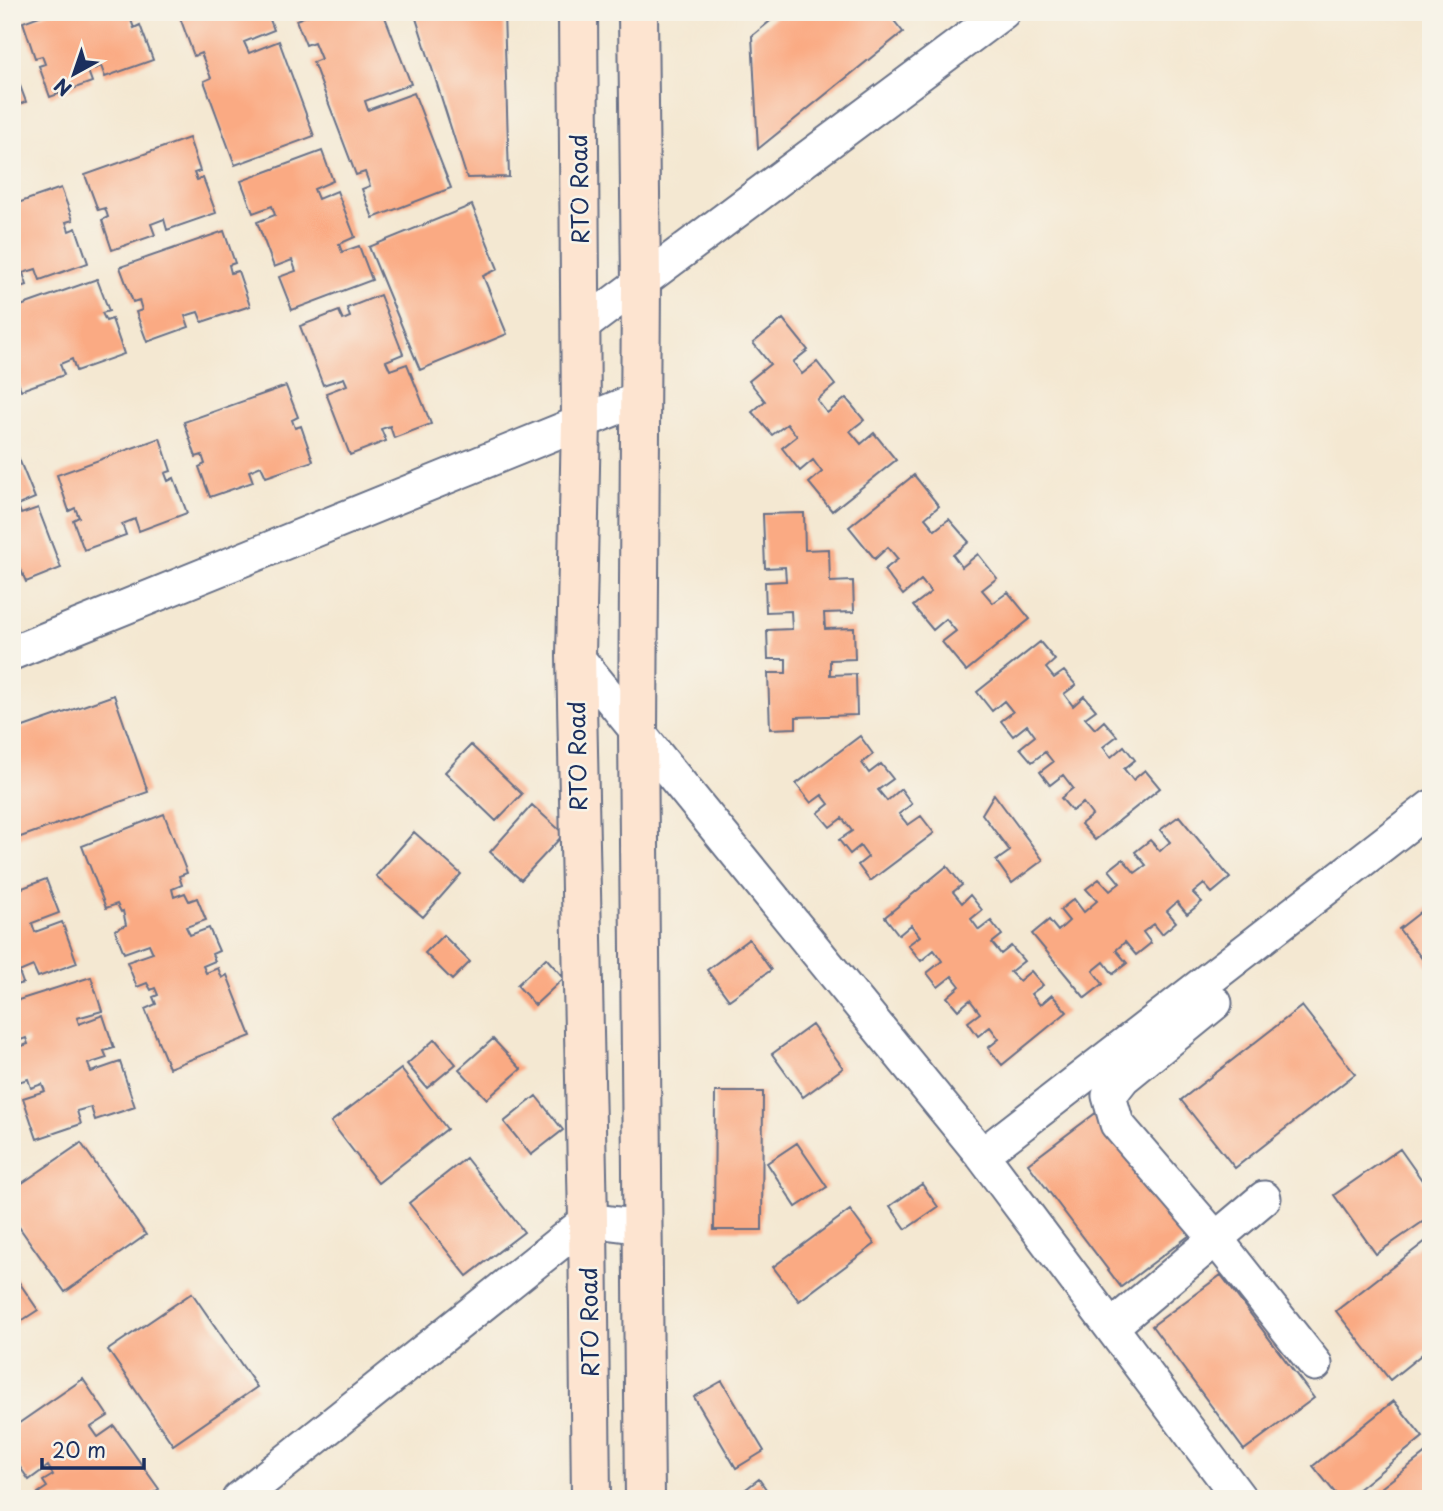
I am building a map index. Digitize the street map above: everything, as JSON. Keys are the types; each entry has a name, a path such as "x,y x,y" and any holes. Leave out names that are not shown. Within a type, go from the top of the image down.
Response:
{"street":[{"name":"RTO Road","path":"578,12 581,421 576,656 589,1220 591,1499"},
{"path":"638,12 641,284 638,732 645,1499"},
{"path":"581,327 1003,12"},
{"path":"12,653 641,398"},
{"path":"576,656 982,1155 1240,1499"},
{"path":"982,1155 1431,807"},
{"path":"1215,1003 1123,1078 1109,1096 1117,1124 1216,1239 1315,1364"},
{"path":"1111,1327 1264,1198"},
{"path":"239,1499 589,1220 643,1227"}],"building":[{"path":"50,12 136,12 138,18 131,20 134,28 140,25 153,60 105,77 101,66 88,71 92,82 50,97 39,66 45,64 42,56 35,58 23,22"},
{"path":"178,12 267,12 274,30 244,42 249,53 279,41 314,136 235,165 204,81 211,78 201,53 194,56"},
{"path":"316,12 383,12 411,84 365,101 368,110 414,93 451,188 373,218 362,189 370,186 365,172 356,175 313,62 321,59 314,42 306,45 296,20"},
{"path":"414,12 504,12 509,177 467,178"},
{"path":"781,12 887,12 903,32 758,149 752,36"},
{"path":"12,64 26,102 12,107"},
{"path":"189,138 200,171 194,173 197,180 203,178 216,213 167,230 164,219 151,224 155,235 112,250 102,220 108,217 105,208 98,210 85,175"},
{"path":"322,151 333,181 314,189 318,199 337,191 355,237 339,244 342,252 359,246 372,280 292,310 279,277 296,271 292,260 274,267 257,222 275,215 272,206 253,213 241,181"},
{"path":"61,188 73,220 66,222 69,231 76,228 88,263 40,280 36,269 23,273 27,285 12,290 12,205"},
{"path":"472,205 498,269 483,276 507,334 420,370 369,247"},
{"path":"224,231 235,263 229,265 231,273 238,271 250,306 202,322 198,312 185,316 189,327 147,342 136,312 142,310 139,300 133,302 120,267"},
{"path":"97,279 109,311 102,313 106,321 112,319 124,354 76,371 72,359 60,364 64,375 21,390 12,366 12,359 17,358 12,348 12,309"},
{"path":"380,295 403,354 386,361 390,370 407,364 431,424 394,438 390,426 381,429 386,441 350,455 326,393 347,385 344,378 323,385 300,326 339,311 343,320 350,317 347,308"},
{"path":"783,319 808,350 793,362 802,374 817,362 835,385 817,400 827,413 846,398 864,420 850,431 861,444 874,433 896,460 832,511 809,483 822,472 813,460 800,471 782,448 797,436 787,424 772,435 752,412 765,401 749,381 770,364 753,343"},
{"path":"286,386 298,417 292,420 295,428 301,426 313,461 266,477 261,466 249,471 253,482 210,497 199,467 205,464 202,455 196,457 184,422"},
{"path":"160,438 171,471 165,473 168,481 174,478 187,513 139,531 135,519 122,524 126,535 84,550 73,520 79,517 75,508 69,511 57,475"},
{"path":"12,442 35,498 18,505 21,514 38,508 61,568 26,582 21,570 13,573 17,585 12,587"},
{"path":"914,475 939,506 925,518 935,530 949,519 969,542 953,555 962,567 978,554 997,578 982,590 993,603 1008,592 1030,619 966,671 942,642 956,631 946,619 933,630 913,606 931,592 921,580 903,595 884,570 898,559 888,547 875,559 849,527"},
{"path":"804,513 805,550 829,549 830,582 853,581 854,612 824,613 825,629 854,628 855,659 830,660 830,675 856,674 857,715 796,717 796,728 770,729 768,673 786,673 786,659 768,659 767,630 792,629 791,611 766,612 765,582 786,581 785,567 765,568 763,514"},
{"path":"1040,642 1055,660 1046,668 1054,678 1064,671 1076,685 1064,694 1073,706 1084,696 1096,710 1085,718 1095,729 1104,721 1117,736 1103,747 1111,757 1124,746 1135,760 1124,769 1133,780 1145,770 1160,788 1095,840 1081,824 1092,815 1083,803 1072,811 1061,798 1073,788 1063,775 1050,785 1040,772 1053,762 1045,752 1032,762 1020,748 1035,736 1027,725 1013,736 1001,721 1013,712 1004,701 992,711 977,692"},
{"path":"114,695 148,792 12,840 12,731"},
{"path":"860,736 873,754 862,763 869,773 881,764 893,779 878,790 887,801 901,789 912,804 899,814 908,825 921,816 934,833 870,881 858,865 868,857 860,846 850,854 839,840 852,831 842,818 830,827 818,813 829,804 822,795 811,803 796,784"},
{"path":"471,745 522,794 496,821 445,772"},
{"path":"994,794 1043,860 1012,883 996,861 1010,851 982,814"},
{"path":"532,805 564,834 521,880 490,852"},
{"path":"164,814 187,873 179,876 182,885 172,889 174,897 185,893 189,901 197,898 206,920 186,927 190,935 209,928 219,951 212,954 215,961 203,966 206,973 218,968 222,978 227,975 251,1036 169,1068 145,1009 156,1004 153,997 158,995 155,988 151,990 147,983 137,987 127,962 153,953 149,944 124,953 115,930 126,925 123,911 121,912 117,904 106,908 82,846"},
{"path":"1179,816 1230,878 1212,893 1204,884 1193,893 1202,902 1187,914 1177,902 1167,911 1176,922 1162,934 1154,924 1143,932 1151,943 1136,955 1125,942 1116,950 1127,963 1113,974 1104,962 1093,971 1103,984 1085,998 1032,934 1049,920 1058,931 1069,921 1060,910 1074,899 1084,912 1097,901 1086,889 1099,879 1110,891 1120,883 1109,870 1123,859 1135,873 1146,865 1135,852 1150,840 1160,851 1170,842 1160,830"},
{"path":"414,832 461,874 423,917 376,876"},
{"path":"947,866 962,885 953,892 962,903 970,895 982,910 971,919 979,930 991,921 1002,935 992,943 1001,954 1011,946 1024,961 1010,972 1019,981 1031,971 1043,985 1031,994 1040,1005 1052,995 1067,1012 1002,1065 988,1048 999,1039 990,1027 978,1036 968,1022 980,1013 970,1000 958,1010 947,997 960,986 952,976 938,987 927,973 942,961 934,950 921,961 908,945 920,936 911,925 899,935 885,917"},
{"path":"46,879 59,913 32,923 35,932 62,922 77,963 38,977 33,966 19,972 23,983 12,986 12,892"},
{"path":"1431,904 1431,970 1399,929"},
{"path":"443,935 470,962 452,980 425,953"},
{"path":"749,939 771,970 729,1000 707,970"},
{"path":"546,958 564,978 535,1005 517,985"},
{"path":"91,977 102,1011 77,1018 79,1024 103,1015 114,1048 104,1051 107,1058 88,1064 91,1072 120,1062 135,1107 95,1120 91,1107 77,1111 81,1124 37,1139 23,1098 45,1091 42,1084 31,1088 28,1079 15,1083 12,1074 12,1049 28,1044 26,1038 12,1043 12,1002"},
{"path":"1302,1006 1355,1074 1235,1168 1181,1100"},
{"path":"812,1025 843,1068 803,1097 772,1054"},
{"path":"435,1039 456,1064 427,1088 407,1064"},
{"path":"493,1039 521,1069 487,1099 459,1069"},
{"path":"401,1069 447,1129 378,1183 331,1122"},
{"path":"715,1092 763,1092 762,1230 714,1230"},
{"path":"536,1096 563,1130 531,1155 504,1122"},
{"path":"1097,1112 1190,1235 1121,1287 1028,1164"},
{"path":"81,1143 146,1235 65,1292 12,1217 12,1190"},
{"path":"797,1143 827,1187 796,1207 767,1163"},
{"path":"1400,1149 1431,1193 1431,1216 1376,1254 1334,1195"},
{"path":"466,1158 524,1232 467,1276 409,1203"},
{"path":"922,1184 938,1207 906,1229 890,1206"},
{"path":"850,1210 875,1244 799,1301 773,1267"},
{"path":"1431,1237 1431,1347 1390,1380 1336,1311"},
{"path":"12,1272 38,1310 12,1327"},
{"path":"1221,1275 1314,1398 1244,1450 1152,1326"},
{"path":"192,1293 257,1387 173,1445 108,1350"},
{"path":"83,1379 108,1416 91,1427 98,1437 114,1426 159,1489 145,1499 43,1499 38,1493 47,1487 43,1481 53,1475 48,1466 29,1480 12,1456 12,1428"},
{"path":"722,1381 764,1451 736,1468 694,1397"},
{"path":"1394,1401 1423,1437 1346,1499 1340,1499 1313,1466"},
{"path":"1427,1452 1431,1457 1431,1499 1367,1499"},
{"path":"759,1479 773,1499 733,1499"}]}
